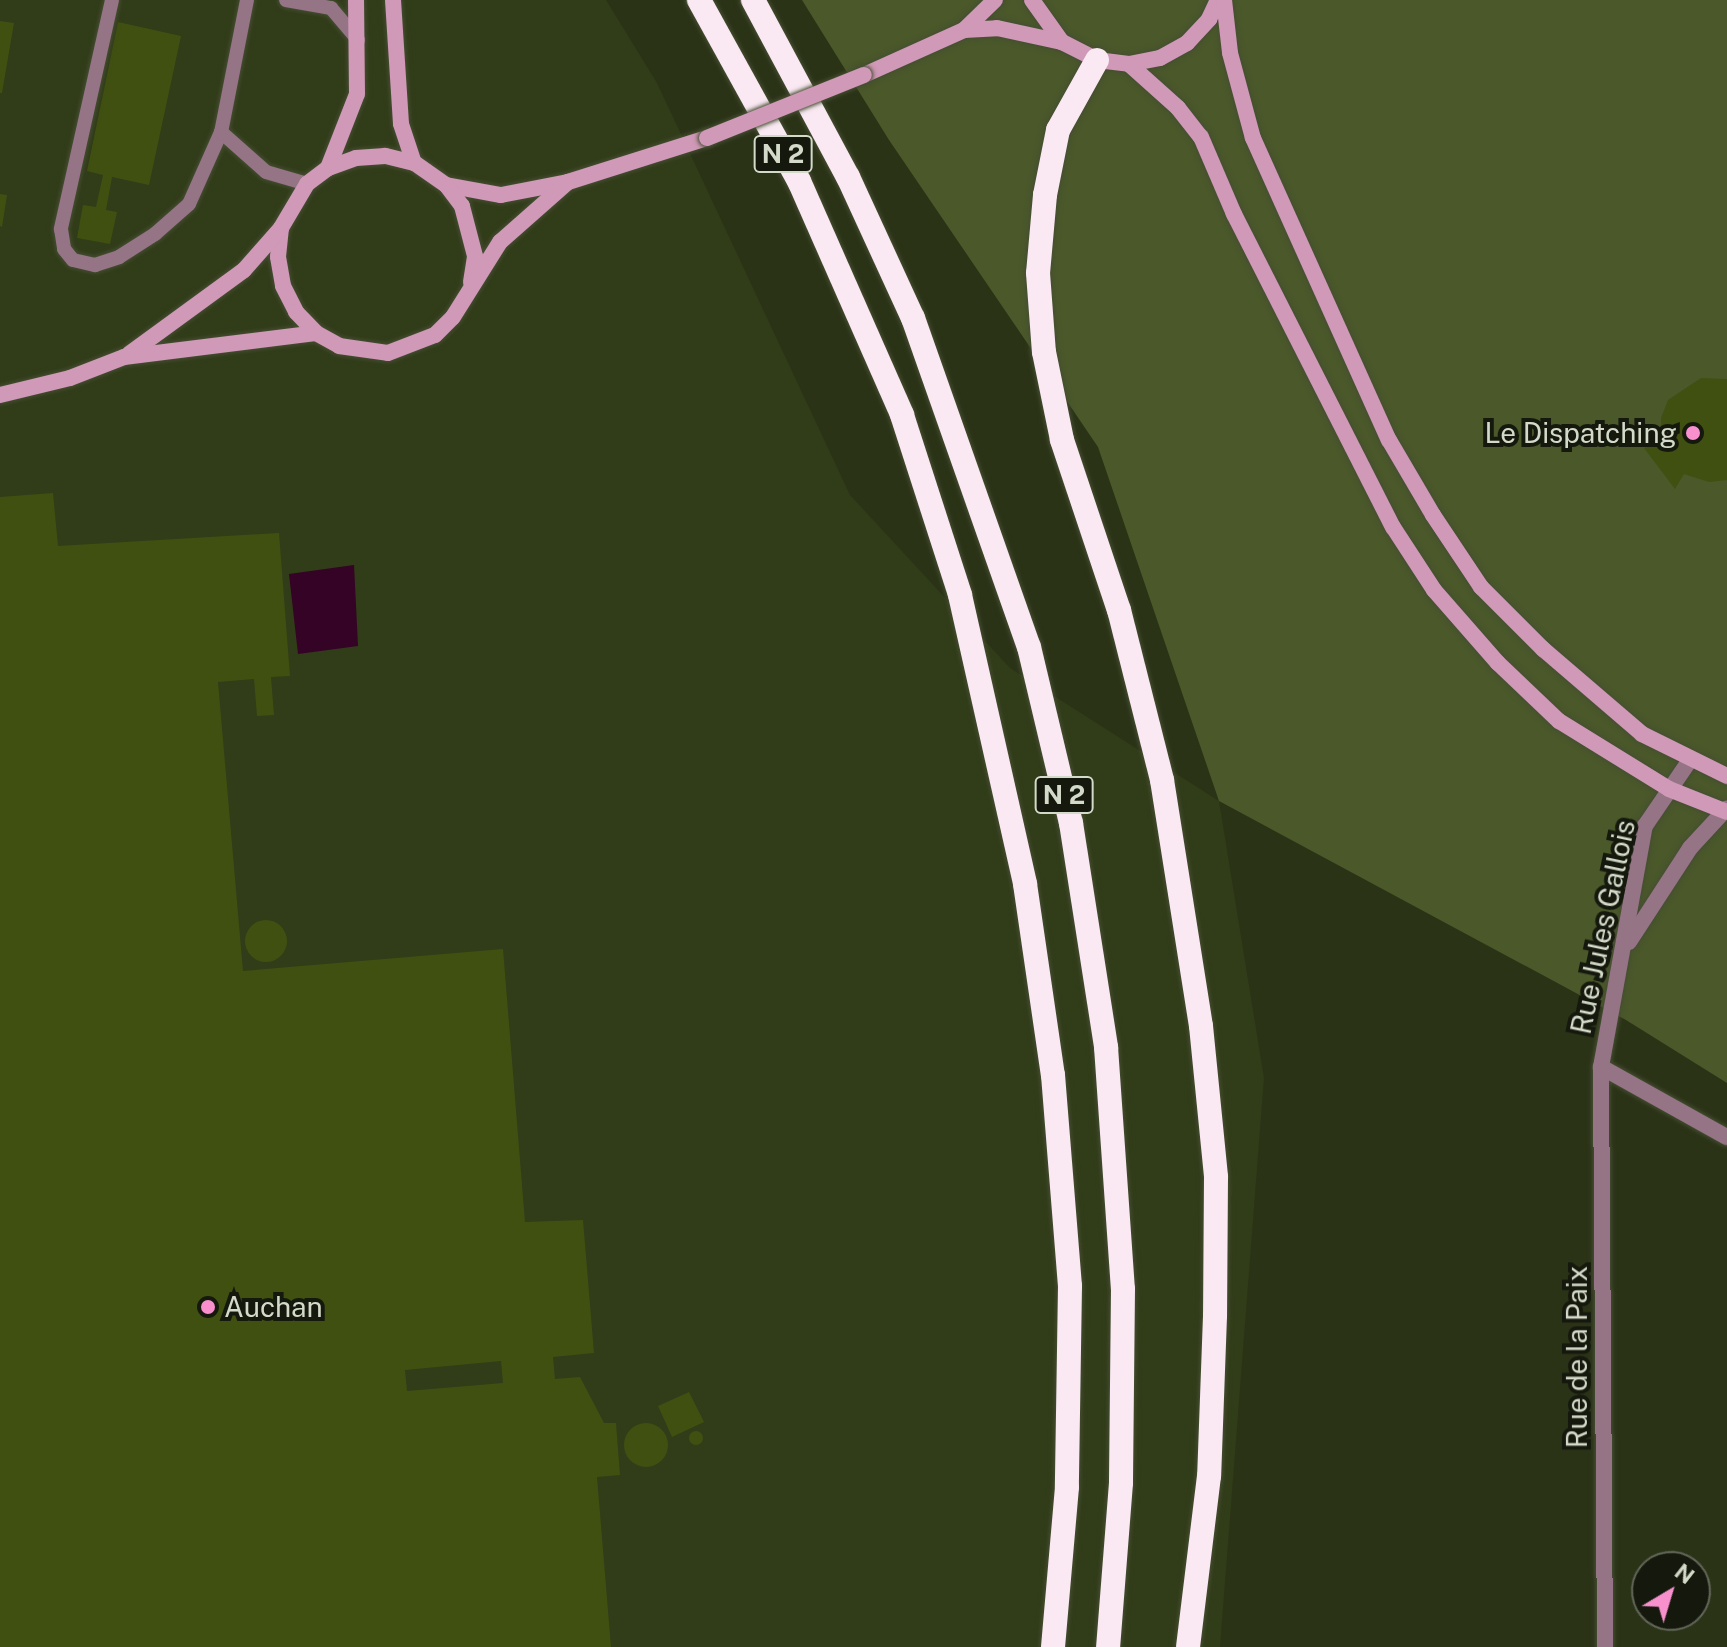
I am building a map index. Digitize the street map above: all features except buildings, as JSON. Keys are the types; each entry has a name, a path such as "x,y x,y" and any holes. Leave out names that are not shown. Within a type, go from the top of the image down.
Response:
{"highway":[{"name":"N 2","path":"699,0 799,181 860,311 902,415 960,595 1025,884 1053,1075 1070,1286 1067,1487 1053,1647"},
{"name":"N 2","path":"753,0 848,177 913,318 1029,647 1071,823 1106,1047 1123,1289 1121,1483 1108,1647"},
{"path":"1097,60 1058,130 1045,195 1038,273 1044,352 1062,440 1119,610 1162,780 1201,1026 1216,1177 1215,1316 1209,1476 1188,1647"}],"street":[{"path":"328,168 357,94 356,0"},
{"path":"393,0 401,124 414,163"},
{"path":"124,357 244,270 281,228 307,184 328,168 356,158 385,156 414,163 446,185 501,195 568,182 707,138 864,75 964,30 995,0"},
{"path":"1032,0 1062,42"},
{"path":"964,30 997,28 1062,42 1097,60 1129,64 1160,58 1187,43 1221,0"},
{"path":"1221,0 1230,53 1253,138 1389,440 1433,515 1481,587 1543,649 1642,734 1727,776"},
{"path":"1129,64 1178,108 1201,137 1234,214 1393,527 1434,590 1498,663 1559,721 1669,789 1726,811 1690,848 1626,947"},
{"path":"281,228 278,257 283,286 296,312 316,333 363,352 413,346 453,317 471,282 500,242 568,182"},
{"path":"446,185 472,230 471,282"},
{"path":"0,395 70,378 124,357 316,333"},
{"name":"Rue Jules Gallois","path":"1690,760 1645,826 1626,947 1601,1067 1727,1137"},
{"name":"Rue de la Paix","path":"1601,1067 1605,1647"}],"lane":[{"path":"112,0 61,229 64,249 73,260 95,265 119,257 155,234 189,204 201,185 221,132 247,0"},
{"path":"286,0 331,8 358,40"},
{"path":"221,132 266,172 307,184"}],"shaded area":[{"path":"0,0 606,0 657,83 850,495 1010,668 1219,801 1264,1078 1220,1647 0,1647"},
{"path":"802,0 1727,0 1727,1083 1626,1020 1219,801 1098,447 889,140"},
{"path":"354,565 358,646 298,654 289,574"}],"place":[{"name":"Le Dispatching","path":"1693,433"},
{"name":"Auchan","path":"208,1307"}]}
